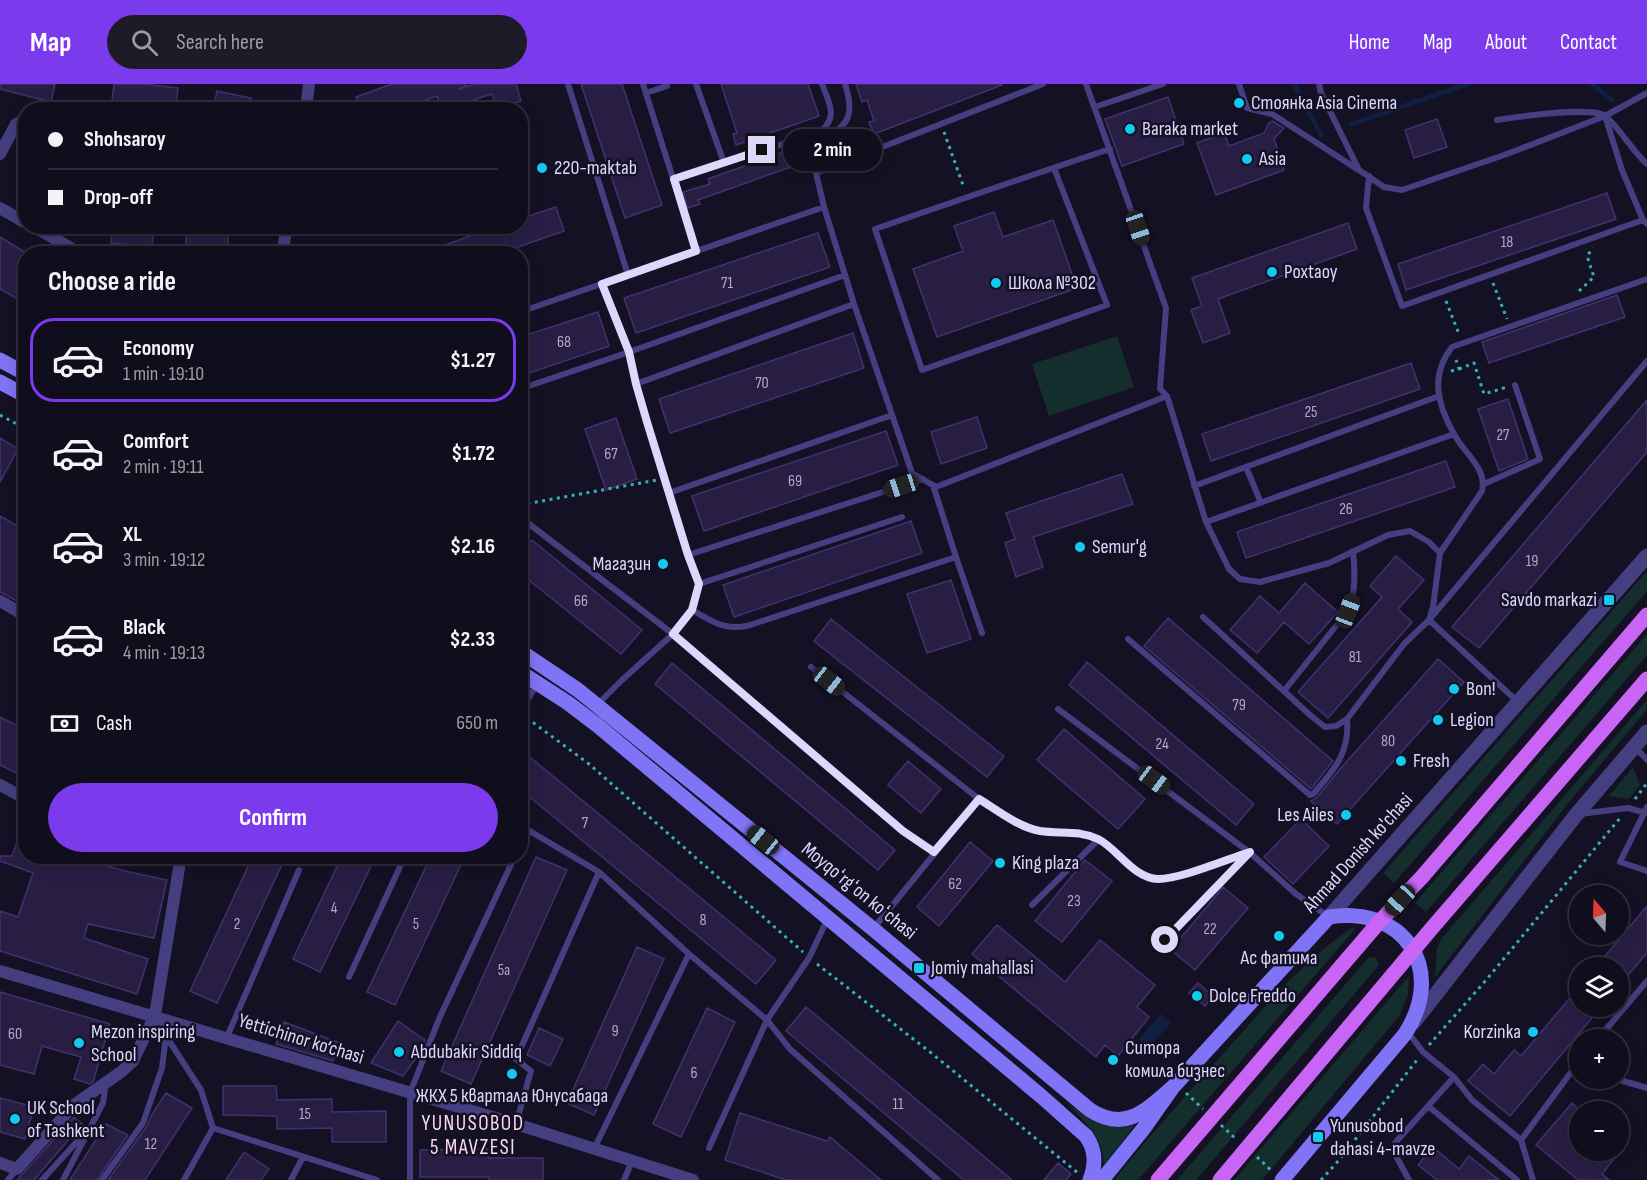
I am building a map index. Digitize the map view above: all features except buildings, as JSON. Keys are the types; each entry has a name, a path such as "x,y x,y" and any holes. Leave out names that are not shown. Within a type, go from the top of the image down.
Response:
{"main road":[{"path":"0,360 18,370"},
{"path":"0,382 18,392"},
{"path":"1158,1180 1647,615"},
{"name":"Moyqoʻrgʻon koʻchasi","path":"528,656 597,706 873,929 1100,1117 1110,1120 1131,1118 1146,1110 1173,1087"},
{"name":"Moyqoʻrgʻon koʻchasi","path":"528,676 597,725 1086,1136 1092,1144 1095,1155 1084,1176"},
{"path":"1220,1180 1647,679"},
{"path":"1282,1180 1407,1031 1418,1008 1422,988 1419,962 1406,939 1395,929 1380,921 1353,914 1329,916"},
{"name":"Ahmad Donish ko'chasi","path":"1102,1180 1144,1128 1173,1087 1329,916"}],"street":[{"path":"307,102 309,84"},
{"path":"0,154 18,123"},
{"path":"0,208 18,218"},
{"path":"47,234 67,246"},
{"name":"Ahmad Donish ko'chasi","path":"1329,916 1647,555"},
{"path":"0,601 18,611"},
{"path":"1407,1031 1576,815 1647,732"},
{"path":"0,785 18,795"},
{"path":"0,1164 17,1168 74,1105 133,1060 155,1015 179,864"},
{"name":"Yettichinor ko‘chasi","path":"0,971 155,1015 693,1180"}],"lane":[{"path":"568,84 628,274"},
{"path":"643,84 696,251"},
{"path":"696,84 724,163"},
{"path":"674,179 819,132 828,125 831,118 830,105 822,84"},
{"path":"845,84 850,101 850,115 840,129 824,142 816,173 854,304 912,473 936,487 1167,396"},
{"path":"816,173 1043,84"},
{"path":"1086,84 1166,308 1160,389 1167,396 1206,522 1229,569 1240,579 1260,582 1329,563 1388,535 1410,531 1429,542 1440,553"},
{"path":"1095,107 1163,84"},
{"path":"1239,84 1247,108 1272,114 1384,187 1402,190 1507,154 1605,116 1647,93"},
{"path":"1319,84 1321,93 1359,170"},
{"path":"646,93 669,85"},
{"path":"1497,120 1532,115 1592,112 1605,116 1647,164"},
{"path":"1369,176 1366,208 1402,306 1591,238 1645,222 1622,170 1605,116"},
{"path":"819,132 824,142"},
{"path":"1054,168 1107,305 922,370 875,230 1110,148"},
{"path":"528,309 824,207"},
{"path":"528,386 845,275"},
{"path":"1429,620 1433,608 1440,553 1482,491 1484,484 1483,475 1454,434 1439,396 1437,376 1443,358 1452,346 1647,279"},
{"path":"597,706 673,634 692,610 699,584 636,384 629,352 602,284"},
{"path":"636,384 854,304"},
{"path":"1203,616 1325,727 1336,726 1347,719 1404,644 1429,620 1647,361"},
{"path":"1484,484 1540,459 1515,385"},
{"path":"1194,486 1439,396"},
{"path":"669,493 892,415"},
{"path":"1206,522 1454,434"},
{"path":"1246,467 1261,503"},
{"path":"688,555 923,479"},
{"path":"933,485 982,633"},
{"path":"699,584 902,517"},
{"path":"528,523 673,634 903,831 934,852"},
{"path":"1284,691 1348,611 1353,597 1355,578 1353,551"},
{"path":"692,610 730,629 747,626 956,557"},
{"path":"1429,620 1519,702"},
{"path":"1128,639 1310,795 1341,759 1348,730 1347,719"},
{"path":"810,667 979,799 1010,819 1037,830 1058,833 1079,832 1099,839 1138,871 1154,879 1171,878 1250,852"},
{"path":"528,699 538,682"},
{"path":"1058,709 1250,852 1296,894 1329,916"},
{"path":"1634,747 1647,760"},
{"path":"873,929 979,799"},
{"path":"1576,815 1628,808 1647,811 1620,862 1647,870"},
{"path":"528,830 599,872 688,954 767,1020 790,1049 938,1180"},
{"path":"1032,905 1099,839"},
{"path":"1165,940 1250,852"},
{"path":"349,977 401,864"},
{"path":"410,1180 410,1093 439,1019 511,864"},
{"path":"227,1037 299,870"},
{"path":"516,1124 531,1071 516,1059 599,872"},
{"path":"709,1148 767,1020 809,958 829,918"},
{"path":"594,1149 688,954"},
{"path":"1606,1029 1647,981"},
{"path":"155,1015 201,1090 213,1128 183,1180"},
{"path":"1407,1031 1423,1052 1454,1077 1472,1100 1521,1140 1533,1180"},
{"path":"102,1180 143,1123 162,1068 166,1036"},
{"path":"1409,1180 1396,1156 1395,1143 1454,1077"},
{"path":"1521,1140 1569,1077"},
{"path":"63,1180 103,1103 106,1082"},
{"path":"1629,1083 1647,1088"},
{"path":"1428,1106 1517,1180"},
{"path":"42,1180 90,1128"},
{"path":"213,1128 376,1180"},
{"path":"291,1180 303,1157"},
{"path":"624,1180 633,1160"},
{"path":"8,1180 17,1168"}],"path":[{"path":"941,124 968,198"},
{"path":"1575,294 1594,277 1587,256 1595,246 1591,238"},
{"path":"1489,275 1507,318"},
{"path":"1442,291 1458,334"},
{"path":"1459,369 1474,363 1484,394 1515,385"},
{"path":"0,415 18,425"},
{"path":"528,504 665,479"},
{"path":"528,719 589,764 809,958 1084,1176"},
{"path":"1321,1180 1423,1052 1487,979 1647,783"}],"green space":[{"path":"1117,336 1134,387 1049,416 1032,364"},
{"path":"1647,571 1647,591 1394,883 1383,873"},
{"path":"1647,634 1647,655 1426,912 1415,903"},
{"path":"1647,700 1647,709 1569,802 1435,977 1437,948 1442,938"},
{"path":"1633,767 1640,785 1629,799 1609,796"},
{"path":"1352,928 1355,929 1138,1180 1114,1180 1171,1112 1273,998 1318,953"},
{"path":"1369,957 1376,958 1379,965 1196,1180 1177,1180"},
{"path":"1409,976 1408,995 1399,1016 1262,1180 1234,1180"},
{"path":"1067,1103 1098,1122 1112,1126 1134,1126 1104,1165 1101,1146 1097,1138"}],"water":[{"path":"1161,1014 1171,1023 1148,1048 1139,1039"}],"waterway":[{"path":"1294,84 1321,135"},
{"path":"1351,124 1468,84"},
{"path":"1592,84 1612,100"}],"place":[{"name":"Стоянка Asia Cinema","path":"1239,103"},
{"name":"Baraka market","path":"1130,129"},
{"name":"Asia","path":"1247,159"},
{"name":"220-maktab","path":"542,168"},
{"name":"Poxtaoy","path":"1272,272"},
{"name":"Школа №302","path":"996,283"},
{"name":"Semur'g","path":"1080,547"},
{"name":"Магазин","path":"663,564"},
{"name":"Savdo markazi","path":"1609,600"},
{"name":"Bon!","path":"1454,689"},
{"name":"Legion","path":"1438,720"},
{"name":"Fresh","path":"1401,761"},
{"name":"Les Ailes","path":"1346,815"},
{"name":"King plaza","path":"1000,863"},
{"name":"Ас фатима","path":"1279,936"},
{"name":"Jomiy mahallasi","path":"919,968"},
{"name":"Dolce Freddo","path":"1197,996"},
{"name":"Korzinka","path":"1533,1032"},
{"name":"Mezon inspiring School","path":"79,1043"},
{"name":"Abdubakir Siddiq","path":"399,1052"},
{"name":"Ситора комила бизнес","path":"1113,1060"},
{"name":"ЖКХ 5 квартала Юнусабада","path":"512,1074"},
{"name":"UK School of Tashkent","path":"15,1119"},
{"name":"Yunusobod dahasi 4-mavze","path":"1318,1137"}],"district":[{"name":"YUNUSOBOD 5 MAVZESI","path":"473,1135"}],"route":[{"path":"762,150 674,179 696,251 602,284 629,352 647,422 699,584 692,610 673,634 903,831 934,852 979,799 1010,819 1037,830 1058,833 1079,832 1099,839 1138,871 1154,879 1171,878 1250,852 1165,940"}]}
